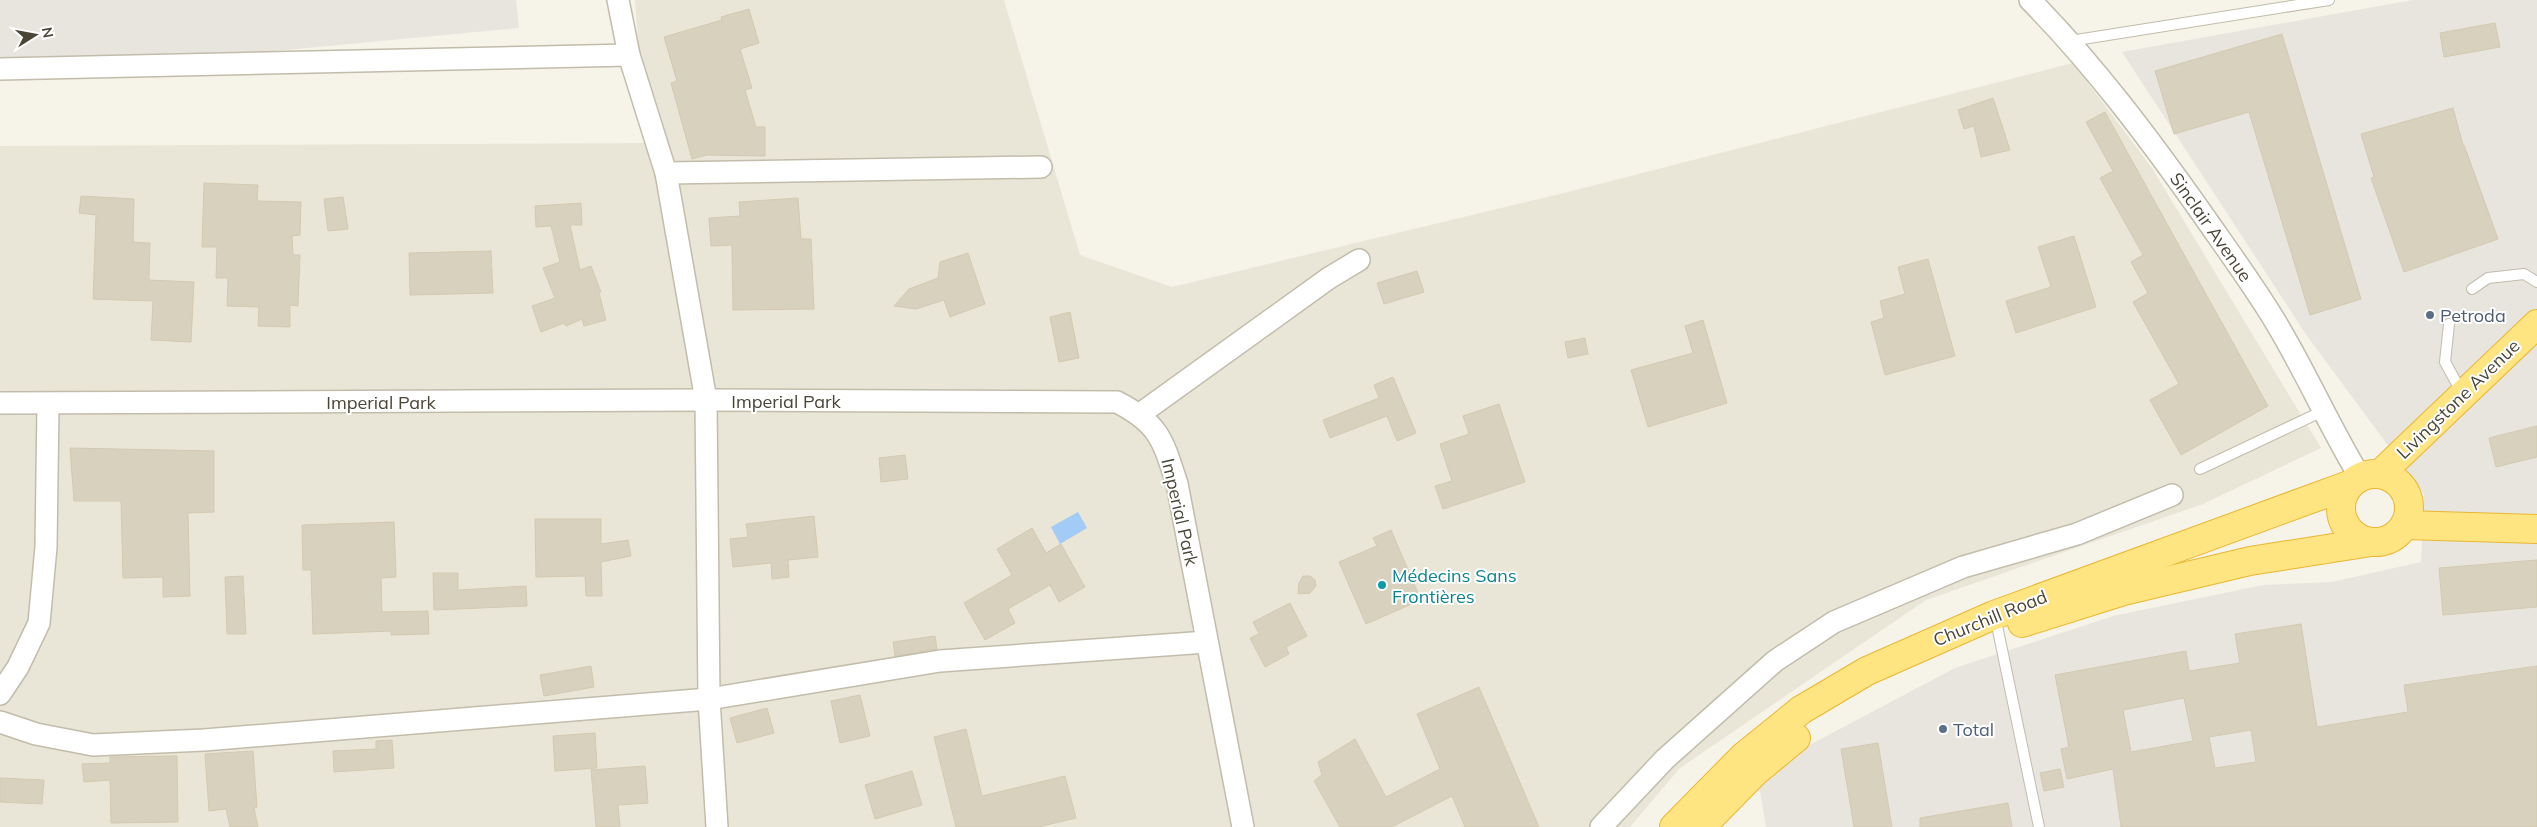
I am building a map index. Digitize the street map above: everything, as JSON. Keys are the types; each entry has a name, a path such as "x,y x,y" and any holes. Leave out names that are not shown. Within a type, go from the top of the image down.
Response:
{"highway":[{"name":"Livingstone Avenue","path":"2363,479 2462,394 2537,324"},
{"path":"2371,542 2360,538 2350,530 2344,520 2341,508 2343,496 2363,479 2390,477 2401,485 2408,498 2409,511 2405,525 2537,530"},
{"name":"Churchill Road","path":"1674,827 1743,757 1801,710 1867,671 2363,479"},
{"name":"Churchill Road","path":"1701,827 1756,772 1812,725 1874,686 1946,651 1996,622 2250,561 2384,541 2396,535 2405,525"}],"street":[{"path":"618,0 629,55 666,173 706,400 709,699 717,827"},
{"name":"Sinclair Avenue","path":"2030,0 2070,41 2151,141 2248,279 2302,366 2323,411 2363,479"},
{"path":"0,69 629,55"},
{"path":"666,173 1041,166"},
{"path":"1140,414 1329,278 1359,260"},
{"name":"Imperial Park","path":"0,403 48,405 706,400 1117,402 1140,414 1155,430 1166,450 1176,484 1243,827"},
{"path":"0,694 18,667 39,623 46,547 48,405"},
{"path":"1602,827 1665,759 1776,661 1834,622 1963,566 2077,534 2172,495"},
{"path":"0,722 36,734 93,745 204,740 709,699 940,661 1207,642"}],"lane":[{"path":"2070,41 2329,0"},
{"path":"2472,289 2488,278 2524,274 2537,282"},
{"path":"2450,324 2445,362 2462,394"},
{"path":"2200,469 2323,411"},
{"path":"1996,622 2039,827"}],"shaded area":[{"path":"0,0 516,0 519,28 0,77"},
{"path":"635,0 1004,0 1080,255 1172,287 1568,192 2073,63 2152,168 2321,448 2203,504 1926,600 1680,768 1630,827 0,827 0,146 646,143"},
{"path":"2413,0 2537,0 2537,827 1766,827 1757,773 1955,668 2113,616 2263,585 2332,582 2421,562 2424,494 2307,336 2122,52"}],"water":[{"path":"1078,512 1087,528 1060,544 1051,527"}],"building":[{"path":"749,9 759,43 740,49 752,88 745,90 756,127 765,127 765,156 707,155 692,159 671,83 677,81 664,37 722,20 721,17"},
{"path":"2495,23 2500,47 2444,57 2440,33"},
{"path":"2282,34 2361,299 2310,315 2249,112 2174,134 2155,71"},
{"path":"1993,98 2010,150 1981,157 1974,126 1964,129 1958,110"},
{"path":"2453,108 2463,145 2498,239 2404,272 2371,178 2374,177 2361,134"},
{"path":"2105,112 2268,406 2181,455 2150,400 2179,384 2133,302 2148,293 2131,262 2143,255 2100,178 2113,171 2086,122"},
{"path":"204,183 258,185 257,201 301,202 300,235 292,236 293,255 300,255 298,306 290,305 290,327 258,326 259,307 227,306 228,278 216,278 217,247 202,247"},
{"path":"81,196 134,199 133,242 150,243 149,280 194,282 191,342 151,340 153,301 93,299 96,215 79,213"},
{"path":"343,197 348,229 328,231 324,199"},
{"path":"798,198 801,239 811,239 814,309 733,310 732,245 711,246 709,218 740,216 739,202"},
{"path":"581,203 582,225 570,225 580,270 591,266 601,292 599,293 606,320 584,326 582,319 566,326 564,323 541,332 532,306 555,298 543,268 560,262 551,226 536,227 535,206"},
{"path":"2074,236 2096,307 2016,333 2006,301 2051,287 2038,247"},
{"path":"491,251 493,293 410,295 409,253"},
{"path":"968,253 985,304 950,317 944,300 916,309 894,306 909,289 938,278 940,262"},
{"path":"1928,259 1955,356 1885,375 1871,322 1884,318 1880,301 1905,294 1898,267"},
{"path":"1417,271 1424,292 1384,304 1377,283"},
{"path":"1070,312 1079,358 1059,362 1050,317"},
{"path":"1703,320 1727,403 1648,427 1631,370 1693,353 1685,326"},
{"path":"1585,338 1588,354 1568,358 1565,342"},
{"path":"1393,377 1416,433 1397,441 1387,416 1330,438 1323,420 1379,398 1374,385"},
{"path":"1499,404 1525,482 1443,509 1435,486 1452,481 1440,444 1469,434 1463,416"},
{"path":"2537,426 2537,457 2496,467 2489,438"},
{"path":"70,448 214,451 214,512 188,513 190,596 163,597 163,577 123,578 121,501 74,501"},
{"path":"905,455 908,479 881,482 879,458"},
{"path":"814,516 818,557 788,560 789,577 772,579 771,563 733,567 730,539 748,537 746,524"},
{"path":"535,519 601,519 601,544 628,540 631,556 601,562 602,596 586,596 585,576 536,577"},
{"path":"394,522 396,577 381,578 382,612 428,611 429,634 391,635 391,631 313,634 311,570 303,570 302,525"},
{"path":"1032,528 1046,553 1061,544 1085,587 1059,602 1050,585 1008,609 1015,623 985,640 964,603 1012,575 997,549"},
{"name":"Médecins Sans Frontières","path":"1391,530 1421,600 1366,624 1339,562 1377,546 1373,538"},
{"path":"2537,560 2537,607 2443,615 2439,568"},
{"path":"433,573 458,573 458,590 526,586 527,606 434,610"},
{"path":"243,576 246,634 227,634 225,577"},
{"path":"1303,576 1310,576 1315,580 1316,586 1310,593 1298,594 1299,583"},
{"path":"1290,603 1307,636 1286,647 1289,654 1265,667 1250,638 1259,634 1253,622"},
{"path":"2301,624 2317,727 2408,712 2404,685 2537,666 2537,827 2121,827 2113,769 2067,779 2061,749 2069,747 2055,675 2186,651 2189,671 2240,663 2235,634","holes":["2184,698 2193,741 2131,752 2123,710","2251,730 2256,762 2215,768 2209,737"]},
{"path":"935,636 937,649 895,656 893,642"},
{"path":"591,666 594,687 544,696 540,675"},
{"path":"1479,687 1539,827 1465,827 1452,796 1392,827 1340,827 1314,781 1322,775 1318,762 1355,739 1386,797 1440,769 1417,714"},
{"path":"860,695 870,736 840,743 831,701"},
{"path":"767,708 774,733 737,743 730,718"},
{"path":"966,729 982,796 1065,776 1076,818 1038,827 956,827 934,737"},
{"path":"595,733 597,768 555,771 553,736"},
{"path":"392,740 394,768 334,772 333,751 376,749 376,741"},
{"path":"1878,743 1892,827 1854,827 1841,749"},
{"path":"253,751 257,807 254,808 258,827 230,827 226,809 209,811 205,754"},
{"path":"177,756 178,822 111,823 110,780 84,782 82,764 110,763 110,757"},
{"path":"645,766 648,803 618,805 620,827 596,827 591,770"},
{"path":"2060,769 2064,787 2044,791 2040,773"},
{"path":"912,771 922,805 875,819 865,785"},
{"path":"0,778 44,780 42,804 0,802"},
{"path":"2008,803 2012,827 1920,827 1920,818"}],"place":[{"name":"Petroda","path":"2430,315"},
{"name":"Médecins Sans Frontières","path":"1382,585"},
{"name":"Total","path":"1943,729"}]}
